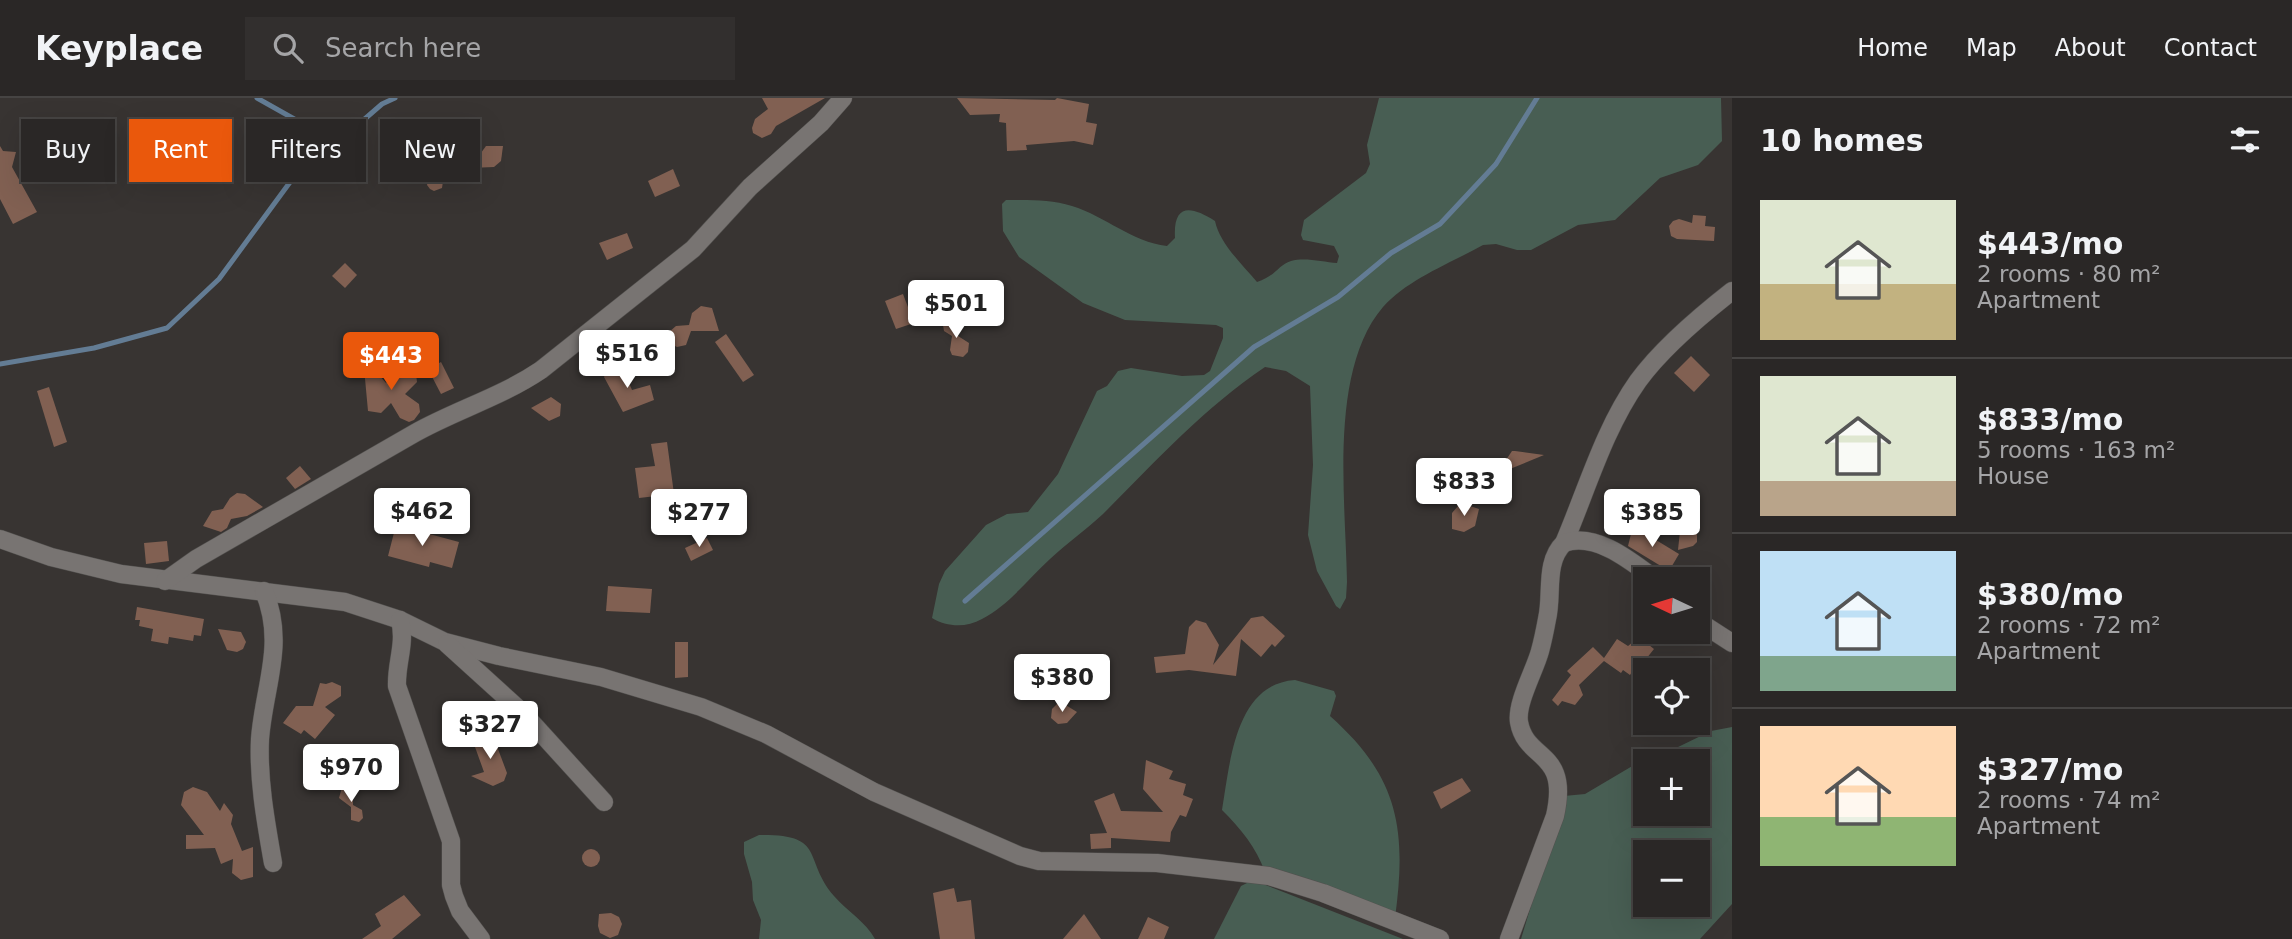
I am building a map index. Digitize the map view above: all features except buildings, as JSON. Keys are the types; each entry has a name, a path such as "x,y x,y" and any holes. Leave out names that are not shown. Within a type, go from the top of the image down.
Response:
{"street":[{"path":"165,581 195,559 426,426 515,387 541,370 693,250 750,187 844,98"},
{"path":"1509,939 1559,798 1558,781 1553,767 1523,734 1519,722 1520,707 1541,650 1549,613 1553,559 1564,543 1597,462 1639,380 1672,345 1732,291"},
{"path":"0,539 63,560 121,574 345,602 400,620 445,642 601,677 701,707 766,734 874,792 1020,856 1039,861 1157,863 1269,876 1323,893 1440,939"},
{"path":"1564,543 1583,540 1596,543 1635,567"},
{"path":"264,591 271,608 275,648 260,742 264,815 273,863"},
{"path":"400,620 403,641 397,686 451,841 450,885 453,896 460,911 481,939"},
{"path":"1710,629 1732,643"},
{"path":"445,642 523,713 604,802"}],"green space":[{"path":"1379,98 1721,98 1722,141 1698,165 1660,178 1615,220 1578,225 1531,250 1517,250 1496,244 1483,245 1417,280 1383,307 1366,334 1354,366 1347,401 1343,477 1347,582 1346,598 1340,609 1317,571 1308,535 1313,465 1310,386 1286,371 1265,367 1200,418 1103,514 1056,553 1001,607 976,622 963,625 950,625 932,618 939,584 945,571 986,525 1007,514 1028,512 1058,474 1097,391 1107,386 1118,371 1131,368 1182,376 1204,375 1210,371 1223,338 1223,328 1216,325 1125,320 1083,303 1019,257 1003,231 1002,204 1006,200 1039,200 1064,204 1084,210 1154,244 1167,246 1175,238 1175,227 1180,213 1191,210 1198,212 1215,221 1227,246 1257,282 1291,261 1337,263 1339,256 1334,246 1303,240 1301,235 1304,220 1366,173 1370,164 1367,145"},
{"path":"1295,680 1334,691 1336,696 1330,716 1371,761 1384,784 1398,831 1400,858 1395,918 1265,872 1247,839 1222,810 1233,749 1248,710 1259,695 1275,685"},
{"path":"1732,727 1732,904 1700,939 1521,939 1564,796 1585,794 1633,766 1633,826 1710,826 1710,749 1671,749 1703,735 1710,735 1710,731"},
{"path":"759,835 795,839 804,844 834,896 867,927 875,939 759,939 761,920 753,900 744,842"},
{"path":"1253,880 1403,939 1214,939 1241,886"}],"waterway":[{"path":"257,98 294,119"},
{"path":"0,364 94,348 167,328 219,279 296,174 382,104 395,98"},
{"path":"965,601 1254,347 1338,297 1391,253 1440,224 1496,164 1537,98"}]}
